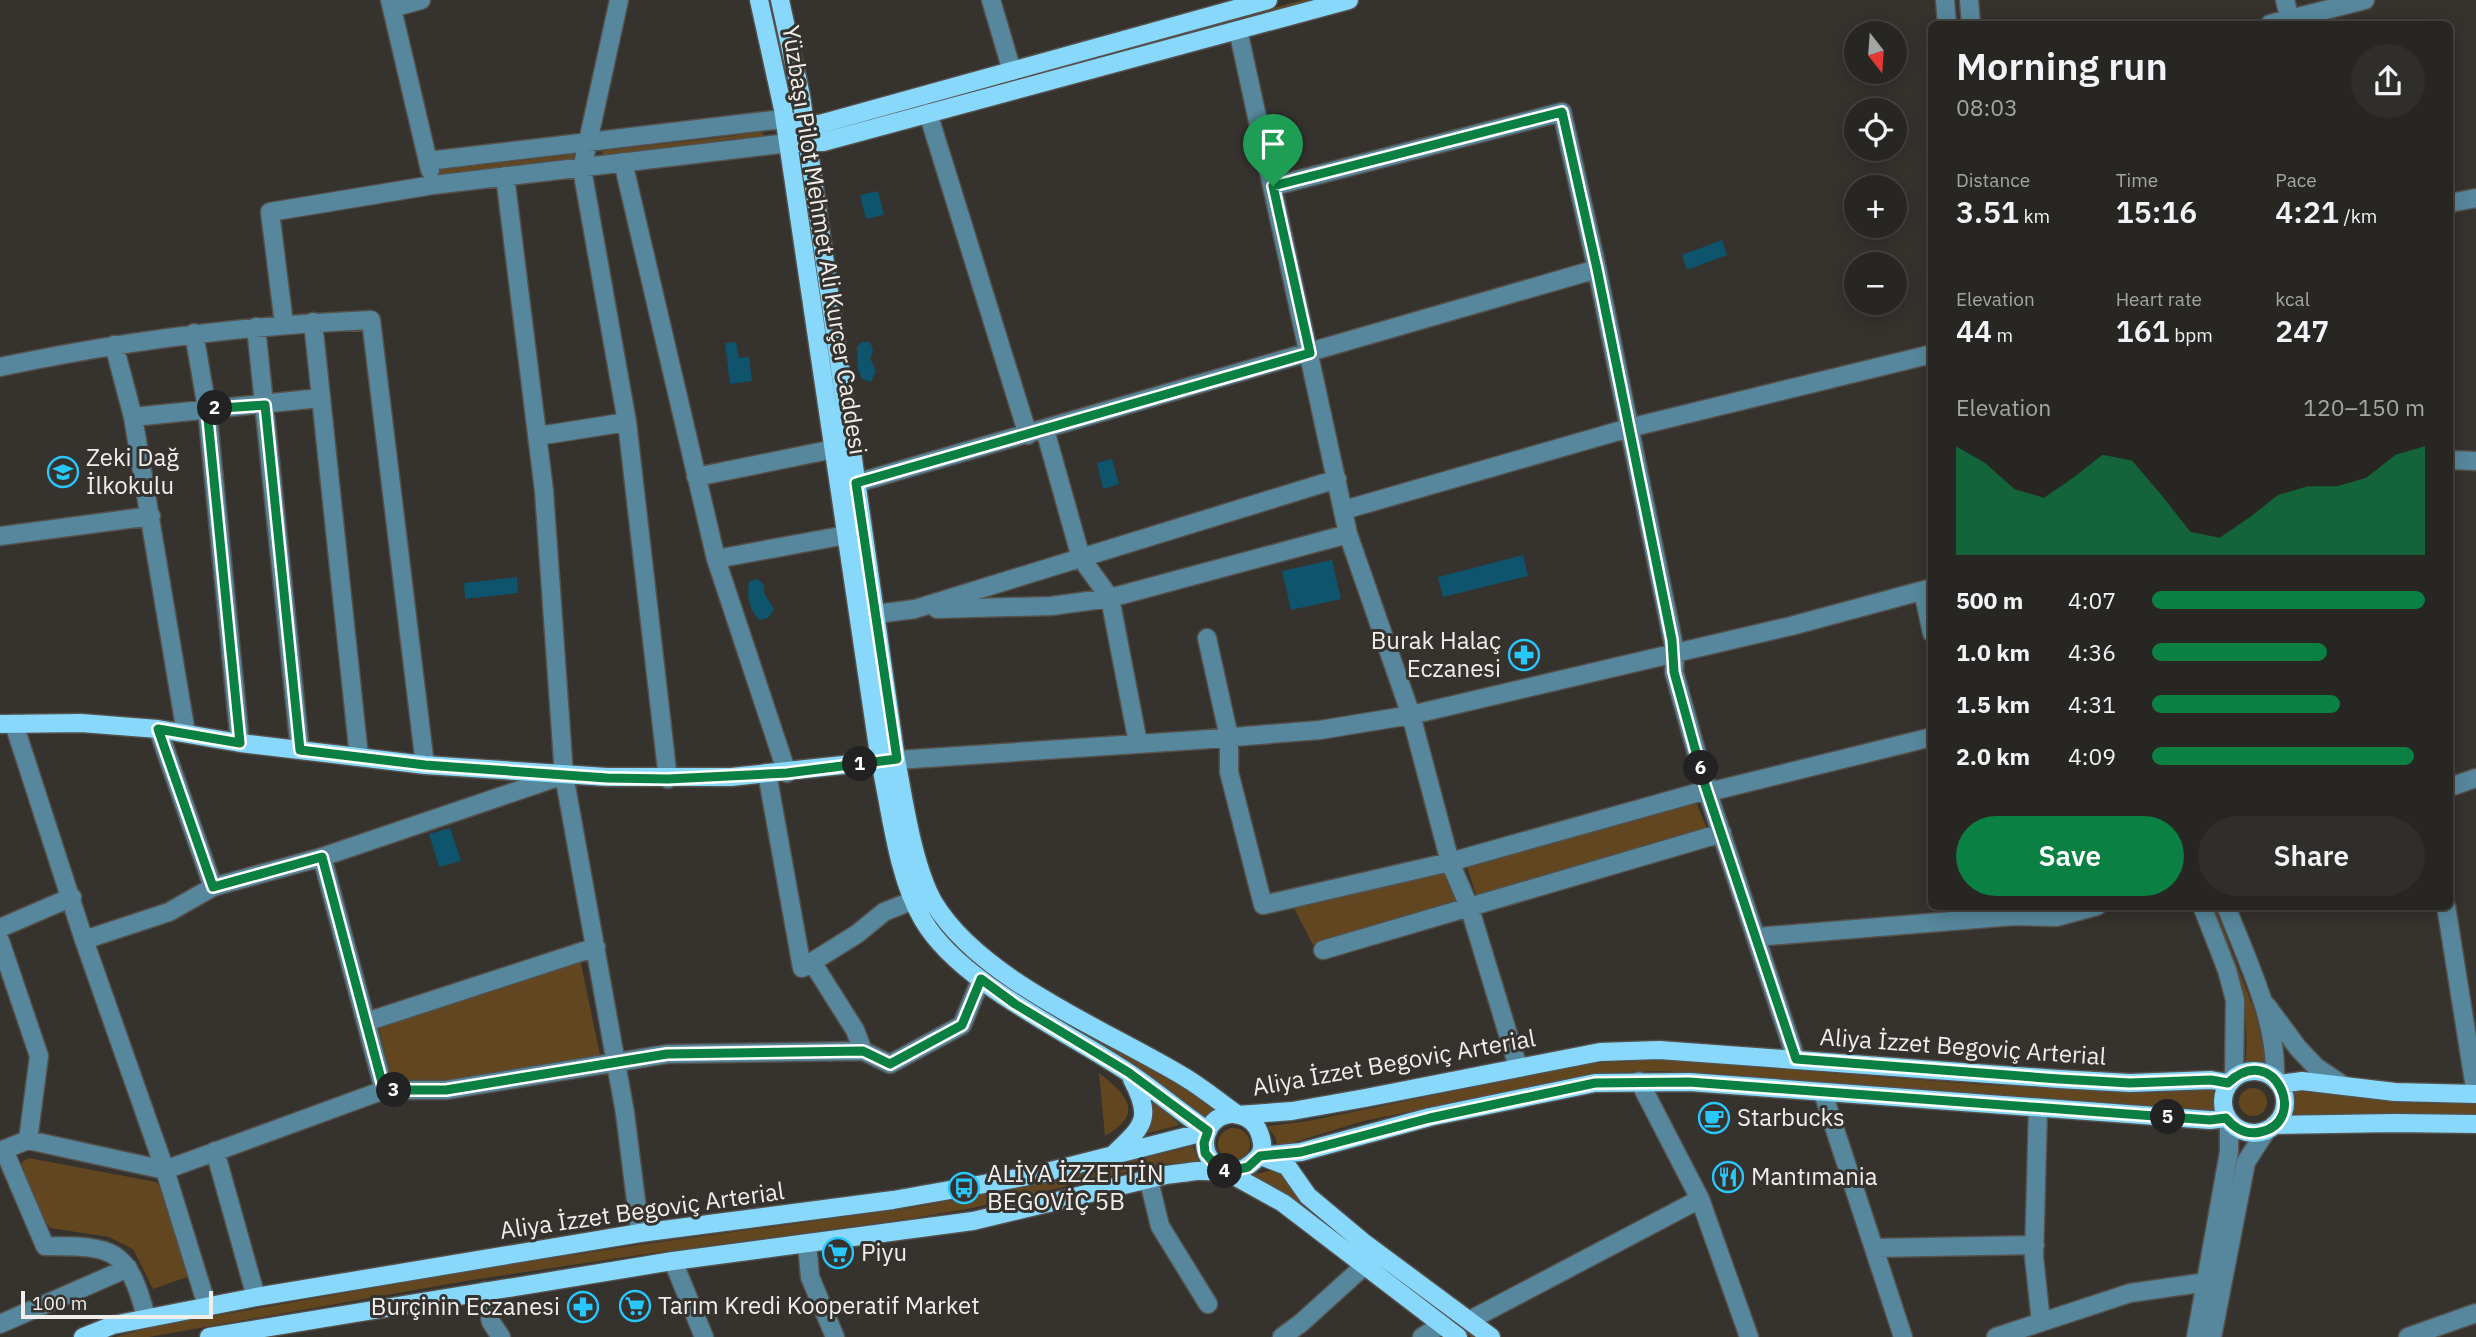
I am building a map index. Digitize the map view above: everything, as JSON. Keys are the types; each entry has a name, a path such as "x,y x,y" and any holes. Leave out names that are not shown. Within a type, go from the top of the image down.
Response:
{"main road":[{"name":"Yüzbaşı Pilot Mehmet Ali Kurçer Caddesi","path":"759,0 788,143 846,535 888,760 919,865 933,901 953,930 976,953 1019,983 1186,1079 1238,1115"},
{"name":"Yüzbaşı Pilot Mehmet Ali Kurçer Caddesi","path":"780,0 801,96 876,614 888,760 902,866 914,900 922,919 939,944 981,979 1015,1004 1128,1072 1208,1131"},
{"path":"784,121 820,124 1013,71 1238,4 1268,0"},
{"path":"788,143 823,142 1349,0"},
{"path":"7,724 81,723 158,729 240,743 359,758 564,775 668,779 787,773 888,760"},
{"name":"Aliya İzzet Begoviç Arterial","path":"1238,1115 1292,1111 1600,1052 1658,1050 2130,1083 2231,1080"},
{"path":"2476,1094 2395,1092 2302,1081 2277,1081 2261,1071 2250,1070 2231,1080 2223,1095 2228,1120 2237,1128 2250,1133 2270,1128 2395,1123 2476,1124"},
{"path":"1113,1155 1133,1136 1144,1119 1142,1099 1128,1072"},
{"path":"1260,1156 1301,1152 1418,1120 1595,1083 1639,1081 1689,1082 2228,1120"},
{"path":"2270,1128 2285,1109 2285,1099 2277,1081"},
{"path":"209,1337 249,1334 485,1290 673,1261 974,1221 1147,1180 1198,1171 1227,1172 1248,1167 1260,1156 1262,1148 1259,1130 1253,1122 1238,1115 1220,1118 1208,1131 1204,1143 1205,1153 1218,1168 1227,1172 1283,1203 1458,1337"},
{"name":"Aliya İzzet Begoviç Arterial","path":"82,1337 113,1325 146,1317 256,1297 640,1233 893,1200 1035,1175 1208,1131"},
{"path":"1260,1156 1287,1166 1308,1196 1363,1242 1491,1337"}],"street":[{"path":"421,0 391,4 433,186"},
{"path":"619,0 582,166 627,422 668,779"},
{"path":"991,0 1013,71"},
{"path":"1945,0 1947,21"},
{"path":"1969,0 1971,21"},
{"path":"2285,0 2290,21"},
{"path":"2293,21 2365,0"},
{"path":"1238,30 1348,534 1411,715 1450,862 1470,909 1518,1068"},
{"path":"1273,186 1562,112 1597,269 1675,652 1674,672 1707,790 1796,1059"},
{"path":"928,113 1081,558 1110,598 1138,743"},
{"path":"428,161 774,120 784,121"},
{"path":"284,324 270,212 505,176 788,143"},
{"path":"623,162 716,559 787,773"},
{"path":"505,176 538,436 564,775 616,1062 640,1233"},
{"path":"2453,203 2475,202"},
{"path":"856,483 1037,433 1597,269"},
{"path":"0,367 194,333 284,324 371,320 425,765"},
{"path":"313,322 359,758"},
{"path":"256,327 300,750"},
{"path":"194,333 207,409 240,743"},
{"path":"114,345 134,417 187,733"},
{"path":"1344,510 1629,428 1928,355"},
{"path":"134,417 320,398"},
{"path":"538,436 627,422"},
{"path":"696,477 834,449"},
{"path":"2453,460 2476,461"},
{"path":"915,609 1337,479"},
{"path":"0,536 151,516"},
{"path":"876,614 915,609 1051,606 1110,598 1348,534"},
{"path":"716,559 846,535"},
{"path":"888,760 1320,730 1411,715 1791,626 1928,590"},
{"path":"1207,638 1229,737 1230,772 1264,905 1450,862 1707,790 1717,790 1928,738"},
{"path":"7,724 72,897 84,940 165,1170 207,1306"},
{"path":"158,729 213,887"},
{"path":"767,774 802,968 857,934 884,912 914,900"},
{"path":"84,940 169,912 213,887 322,857 564,775"},
{"path":"2453,786 2476,778"},
{"path":"1323,950 1722,834"},
{"path":"322,857 384,1090"},
{"path":"0,928 72,897"},
{"path":"1756,937 2037,912 2056,917 2082,910"},
{"path":"2204,910 2227,970 2235,1000 2231,1080"},
{"path":"2228,910 2260,997 2275,1052 2277,1081"},
{"path":"2447,910 2476,1094"},
{"path":"0,941 39,1056 28,1140"},
{"path":"366,1021 596,947"},
{"path":"812,962 855,1030 863,1051"},
{"path":"146,1317 137,1284 118,1257 104,1250 79,1246 46,1246 2,1150 28,1140 165,1170 384,1090 446,1090 667,1054 863,1051 890,1064 962,1025 981,979"},
{"path":"2458,985 2476,982"},
{"path":"2260,997 2298,1048 2316,1067 2344,1086"},
{"path":"1639,1081 1700,1199 1749,1337"},
{"path":"1823,1093 1903,1337"},
{"path":"2038,1108 2035,1245 2041,1322"},
{"path":"2196,1337 2229,1152 2228,1120"},
{"path":"2212,1337 2246,1162 2270,1128"},
{"path":"215,1152 256,1297"},
{"path":"1147,1180 1160,1226 1208,1304"},
{"path":"1470,1320 1700,1199"},
{"path":"807,1243 810,1277 835,1337"},
{"path":"1874,1248 2035,1245"},
{"path":"673,1261 704,1337"},
{"path":"1282,1337 1306,1330 1364,1266"},
{"path":"0,1324 128,1268"},
{"path":"1996,1337 2130,1293 2207,1282"},
{"path":"485,1290 491,1322 501,1337"},
{"path":"2407,1337 2476,1313"},
{"path":"1422,1337 1441,1325"}],"shaded area":[{"path":"767,0 772,0 796,110 791,111"},
{"path":"1303,0 1316,0 822,135 820,131"},
{"path":"760,130 764,135 760,140 733,139 603,155 602,151 733,136"},
{"path":"576,154 576,158 440,174 439,170"},
{"path":"893,784 945,931 968,956 1034,1002 1189,1090 1219,1111 1198,1119 965,959 940,933 924,908"},
{"path":"1695,800 1708,831 1477,898 1468,864"},
{"path":"1444,873 1456,902 1454,907 1313,945 1294,908"},
{"path":"2212,910 2216,910 2256,1015 2267,1067 2245,1067 2246,1023 2233,966"},
{"path":"580,959 600,1055 409,1087 397,1086 391,1076 379,1029 383,1022"},
{"path":"1661,1060 1988,1085 2146,1093 2218,1089 2216,1102 2219,1112 1662,1071 1595,1073 1364,1121 1278,1147 1267,1126 1308,1121 1592,1063"},
{"path":"1099,1073 1124,1096 1128,1104 1125,1120 1105,1136"},
{"path":"2253,1088 2263,1092 2267,1102 2263,1112 2253,1116 2243,1112 2239,1102 2243,1092"},
{"path":"2289,1090 2406,1103 2476,1104 2476,1114 2288,1115"},
{"path":"1150,1098 1180,1125 1145,1134 1151,1116"},
{"path":"1234,1128 1245,1133 1250,1144 1245,1155 1234,1160 1223,1155 1218,1144 1223,1133"},
{"path":"1193,1146 1199,1162 1161,1164 973,1208 472,1280 149,1337 115,1337 152,1327 469,1271 910,1208 1033,1185"},
{"path":"29,1158 156,1182 160,1186 190,1276 153,1289 133,1249 109,1237 50,1228 21,1168 22,1162"},
{"path":"1276,1169 1317,1213 1477,1337 1471,1337 1252,1175"}],"water":[{"path":"878,191 884,215 866,219 860,195"},
{"path":"1722,240 1727,255 1687,270 1682,255"},
{"path":"736,342 739,358 749,357 752,381 730,384 725,343"},
{"path":"862,342 869,342 873,348 870,358 876,371 871,382 862,379 858,369 857,347"},
{"path":"1112,459 1119,484 1103,489 1097,463"},
{"path":"1523,555 1528,576 1443,597 1438,577"},
{"path":"1332,560 1341,599 1291,610 1282,571"},
{"path":"517,577 518,593 465,599 464,583"},
{"path":"758,579 764,585 764,593 774,609 768,618 759,620 750,606 748,592 749,581"},
{"path":"450,828 461,861 439,867 429,834"}],"place":[{"name":"Zeki Dağ İlkokulu","path":"63,472"},
{"name":"Burak Halaç Eczanesi","path":"1524,655"},
{"name":"Starbucks","path":"1714,1118"},
{"name":"Mantımania","path":"1728,1177"},
{"name":"ALİYA İZZETTİN BEGOVİÇ 5B","path":"964,1188"},
{"name":"Piyu","path":"838,1253"},
{"name":"Tarım Kredi Kooperatif Market","path":"635,1306"},
{"name":"Burçinin Eczanesi","path":"583,1307"}],"route":[{"path":"1562,112 1597,269 1675,652 1674,672 1705,785 1796,1059 2130,1083 2211,1080 2228,1083 2240,1073 2261,1071 2275,1078 2283,1090 2285,1109 2281,1118 2266,1131 2250,1133 2233,1126 2226,1118 2210,1120 1689,1082 1595,1083 1372,1131 1301,1152 1260,1156 1248,1167 1227,1172 1210,1162 1205,1153 1204,1143 1208,1131 1128,1072 1015,1004 981,979 962,1025 890,1064 863,1051 667,1054 446,1090 384,1090 322,857 213,887 158,729 240,743 207,409 265,405 300,750 425,765 607,778 668,779 787,773 897,759 856,483 1310,353 1273,186 1562,112"}]}
